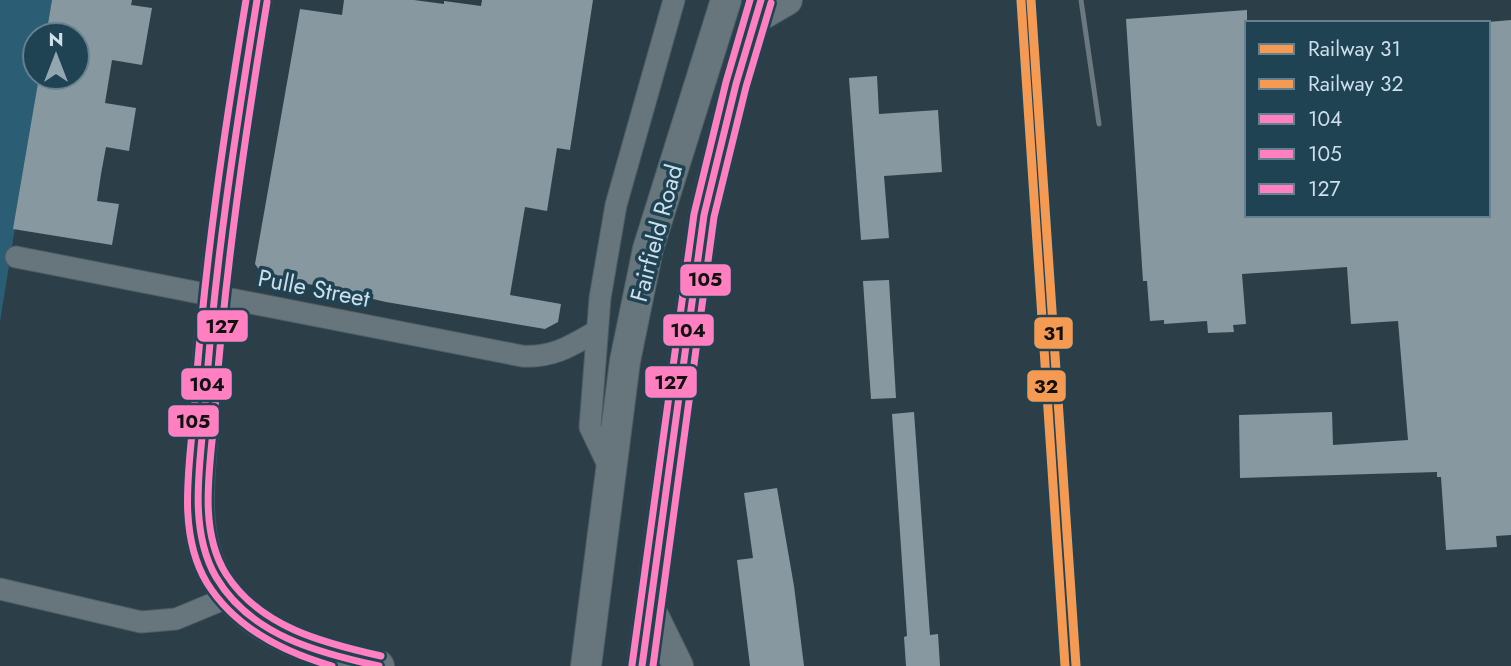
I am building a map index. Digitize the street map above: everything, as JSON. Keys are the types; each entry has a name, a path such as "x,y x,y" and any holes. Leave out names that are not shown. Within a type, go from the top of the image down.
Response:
{"main road":[{"path":"257,0 212,294 200,508 208,557 229,597 302,656 379,666"},
{"name":"Fairfield Road","path":"586,666 625,360 648,249 726,0"},
{"path":"759,9 787,0"},
{"name":"Fairfield Road","path":"642,666 704,215 732,97 759,9"},
{"path":"650,609 678,666"}],"street":[{"name":"Fairfield Road","path":"611,471 590,427 597,331 616,205 674,0"},
{"name":"Pulle Street","path":"16,257 522,356 537,357 560,353 597,331"},
{"path":"0,589 141,622 176,619 229,597"}],"shaded area":[{"path":"0,0 52,0 48,21 21,21 21,91 37,91 0,322"}],"building":[{"path":"52,0 132,0 131,5 152,8 142,65 112,60 105,103 136,108 129,151 106,147 101,174 97,201 119,204 112,245 13,229 37,91 91,91 91,21 48,21"},
{"path":"344,0 414,0 444,4 444,1 481,6 482,0 593,0 570,150 557,148 547,211 525,207 510,295 561,304 558,322 545,329 386,302 351,294 351,291 264,277 255,264 300,9 342,15"},
{"path":"1247,10 1245,217 1490,217 1490,22 1511,20 1511,535 1496,536 1497,547 1446,550 1441,477 1437,477 1437,472 1240,478 1239,415 1332,412 1333,445 1408,440 1398,321 1351,324 1347,267 1242,274 1246,324 1233,325 1234,332 1208,333 1207,321 1164,324 1164,320 1150,321 1147,281 1143,281 1126,19"},
{"path":"877,76 879,114 938,110 942,172 884,176 889,238 861,240 849,78"},
{"path":"889,280 896,398 871,399 863,281"},
{"path":"914,412 930,635 938,634 940,666 906,666 904,637 907,636 892,414"},
{"path":"777,488 794,586 804,666 750,666 737,560 753,558 744,493"}],"railway":[{"path":"1081,0 1099,124"}],"rail line":[{"name":"31","path":"1031,0 1076,666"},
{"name":"32","path":"1021,1 1065,666"}],"transit line":[{"name":"105","path":"246,0 209,250 189,470 188,517 197,562 207,583 231,613 278,645 332,666"},
{"name":"104","path":"257,0 233,152 214,303 199,470 201,537 216,577 230,597 247,614 287,638 333,655 379,666"},
{"name":"127","path":"632,665 694,214 726,82 750,0"},
{"name":"104","path":"642,666 704,215 736,84 761,0"},
{"name":"127","path":"267,2 224,305 209,470 211,535 226,574 256,607 275,620 315,638 381,656"},
{"name":"105","path":"653,666 714,217 746,87 771,3"}]}
